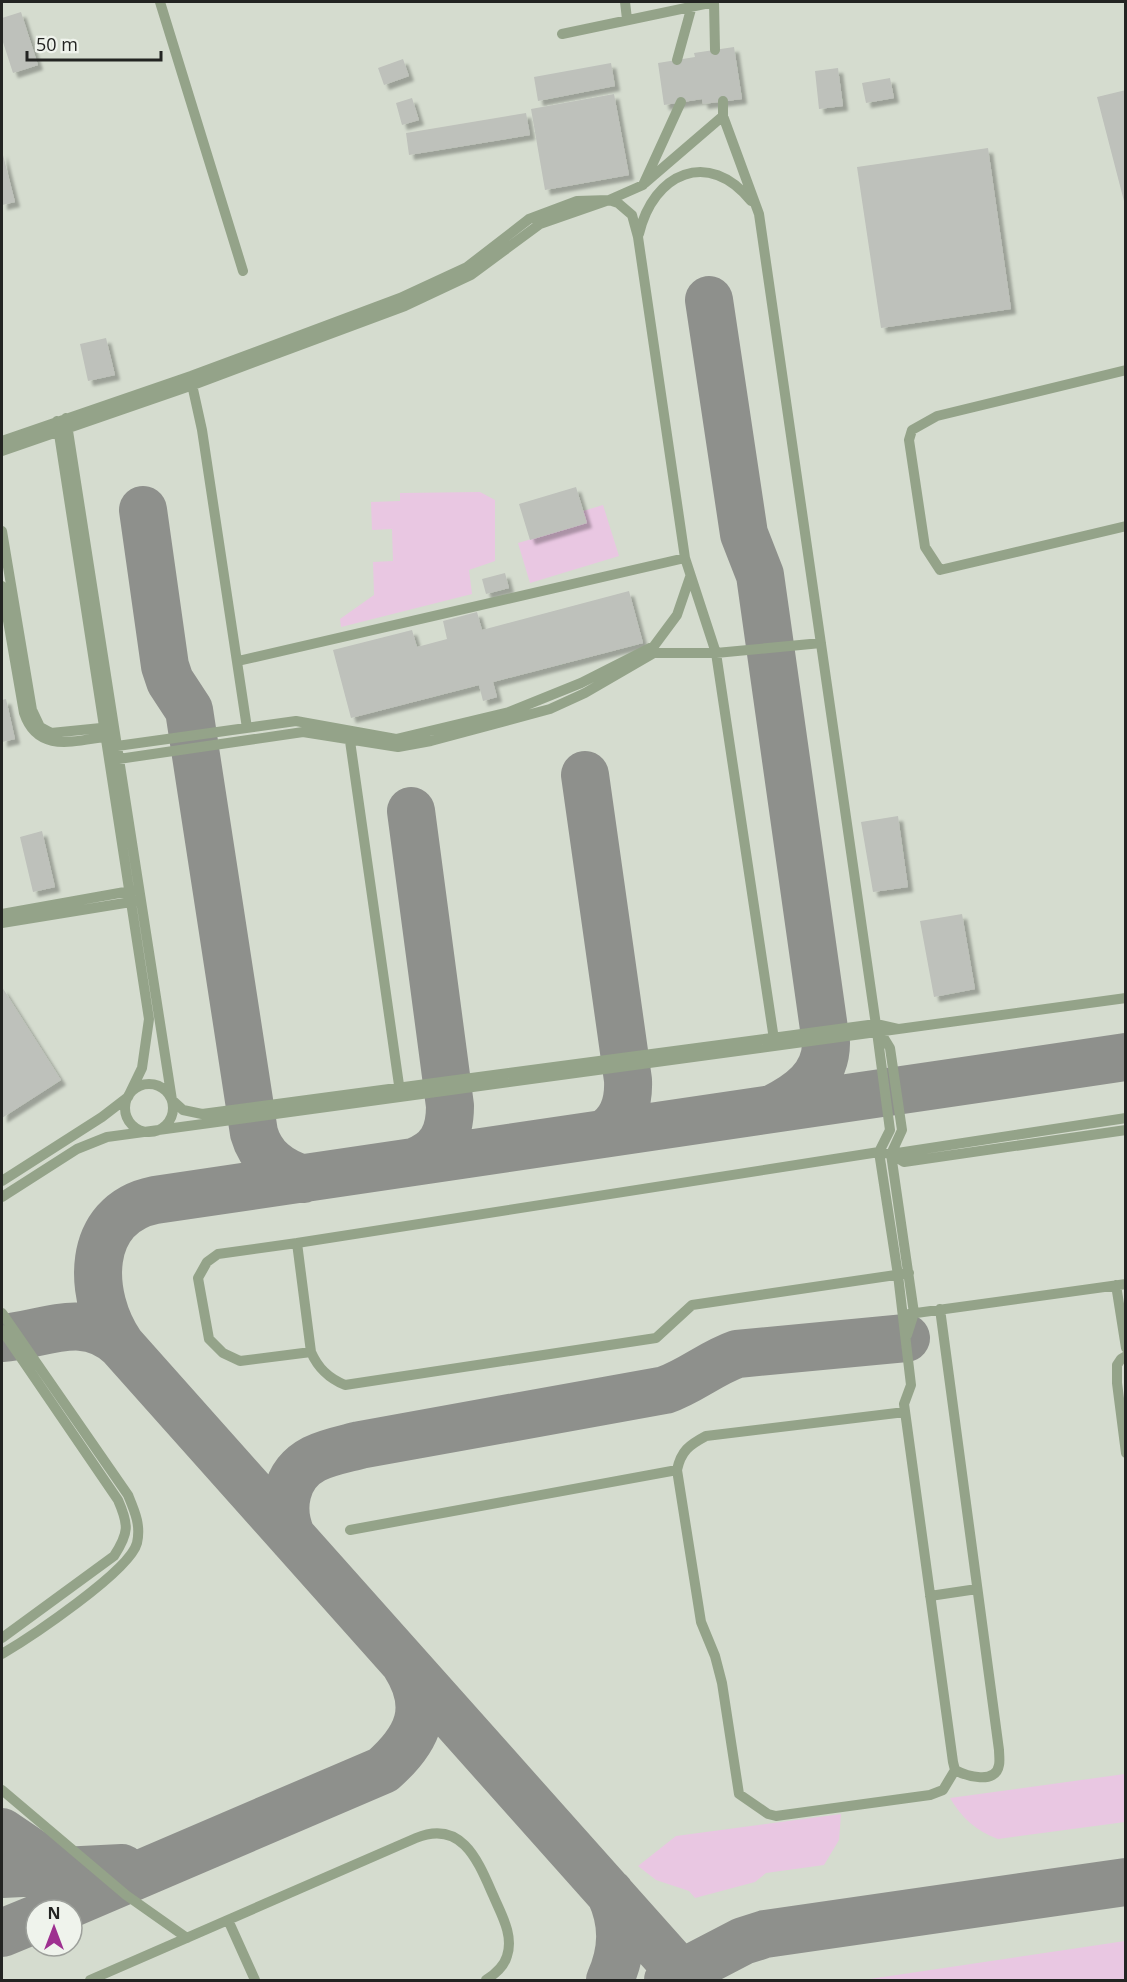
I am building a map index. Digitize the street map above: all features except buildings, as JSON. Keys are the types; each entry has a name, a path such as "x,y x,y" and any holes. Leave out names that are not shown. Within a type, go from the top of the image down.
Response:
{"lane":[{"path":"160,2 243,271"},
{"path":"625,2 627,19"},
{"path":"562,34 693,3 714,2 715,50"},
{"path":"677,60 693,3"},
{"path":"723,101 723,116 759,214 878,1029 890,1130 879,1152 914,1313 906,1338"},
{"path":"643,185 681,102"},
{"path":"643,185 723,116"},
{"path":"2,441 62,424 192,381 405,306 471,275 540,224 609,200 643,185 685,175 710,174 734,182 759,214"},
{"path":"638,237 644,213 653,196 665,184 685,175"},
{"path":"609,200 630,213 638,237 685,558 716,653 774,1042"},
{"path":"1125,370 937,416 912,430 909,440 926,547 940,570 1125,526"},
{"path":"192,381 202,430 247,728"},
{"path":"2,451 62,424"},
{"path":"62,424 135,895 173,1107 169,1122 164,1127 150,1132 142,1131 129,1121 125,1105 142,1068 149,1019 135,895"},
{"path":"2,531 32,710 37,723 51,733 110,737"},
{"path":"238,661 685,558"},
{"path":"2,586 24,713 32,731 50,741 247,728 296,721 398,747 514,720 550,709 585,693 658,651 676,615 690,577"},
{"path":"114,760 303,732 396,739 509,712 554,695 654,646 676,615"},
{"path":"635,656 658,651 716,653 821,643"},
{"path":"350,735 400,1092"},
{"path":"2,914 135,895"},
{"path":"2,922 135,895"},
{"path":"2,1181 102,1117 133,1091 148,1084 162,1088 183,1110 202,1114 400,1092 1125,998"},
{"path":"878,1029 890,1048 902,1130 891,1154 904,1274 903,1315 911,1385 904,1404 906,1412 955,1770 943,1790 930,1795 776,1816 768,1814 739,1794 722,1683 715,1656 701,1622 676,1470 680,1455 689,1445 706,1436 906,1412"},
{"path":"2,1197 89,1143 107,1137 400,1092"},
{"path":"311,1352 240,1362 223,1353 209,1339 198,1278 207,1262 218,1254 879,1152 891,1154 1125,1118"},
{"path":"891,1154 904,1162 1125,1130"},
{"path":"297,1243 311,1352 316,1363 332,1379 345,1385 358,1385 656,1338 692,1305 904,1274"},
{"path":"903,1315 1121,1284 1125,1348"},
{"path":"940,1309 999,1765 994,1774 979,1777 968,1777 955,1770"},
{"path":"2,1313 128,1495 139,1520 136,1545 121,1568 22,1642 2,1654"},
{"path":"2,1330 118,1500 127,1521 125,1540 114,1556 2,1638"},
{"path":"1125,1356 1117,1365 1116,1375 1125,1454"},
{"path":"351,1530 676,1470"},
{"path":"930,1596 977,1589"},
{"path":"2,1790 126,1895 187,1938"},
{"path":"90,1980 420,1836 434,1833 460,1840 476,1858 507,1928 509,1940 507,1956 499,1970 486,1980"},
{"path":"228,1920 255,1980"}],"shaded area":[{"path":"2,2 1125,2 1125,1980 2,1980"},
{"path":"480,492 495,500 495,561 469,570 472,594 341,627 340,619 374,595 373,562 393,561 392,529 372,530 371,502 400,501 400,493"},
{"path":"603,505 619,556 530,583 518,543 586,523 583,511"},
{"path":"1125,1774 1125,1822 998,1839 970,1823 950,1798"},
{"path":"841,1814 839,1840 824,1865 766,1873 755,1882 695,1898 689,1891 656,1880 638,1866 676,1836"},
{"path":"1125,1941 1125,1980 863,1980"}],"taxiway":[{"path":"709,300 744,534 760,575 826,1043 822,1066 810,1084 792,1098 772,1109"},
{"path":"143,510 165,666 170,681 189,710 254,1133 261,1150 272,1162 286,1172 303,1179"},
{"path":"585,775 628,1080 626,1104 620,1118 603,1134"},
{"path":"411,811 450,1106 448,1125 442,1141 431,1153 414,1162"},
{"path":"687,1980 121,1345 102,1304 98,1281 99,1259 105,1239 115,1222 132,1208 155,1200 1126,1057"},
{"path":"2,1338 63,1327 78,1327 93,1329 121,1345"},
{"path":"292,1537 286,1515 287,1493 291,1483 304,1466 314,1459 331,1453 360,1445 665,1390 737,1354 906,1338"},
{"path":"84,1898 383,1770 405,1747 418,1722 420,1709 418,1695 414,1680 405,1664"},
{"path":"2,1832 67,1876"},
{"path":"2,1874 122,1868"},
{"path":"668,1980 743,1941 765,1934 1126,1882"},
{"path":"610,1893 620,1926 619,1948 610,1980"},
{"path":"2,1933 24,1924"}]}
